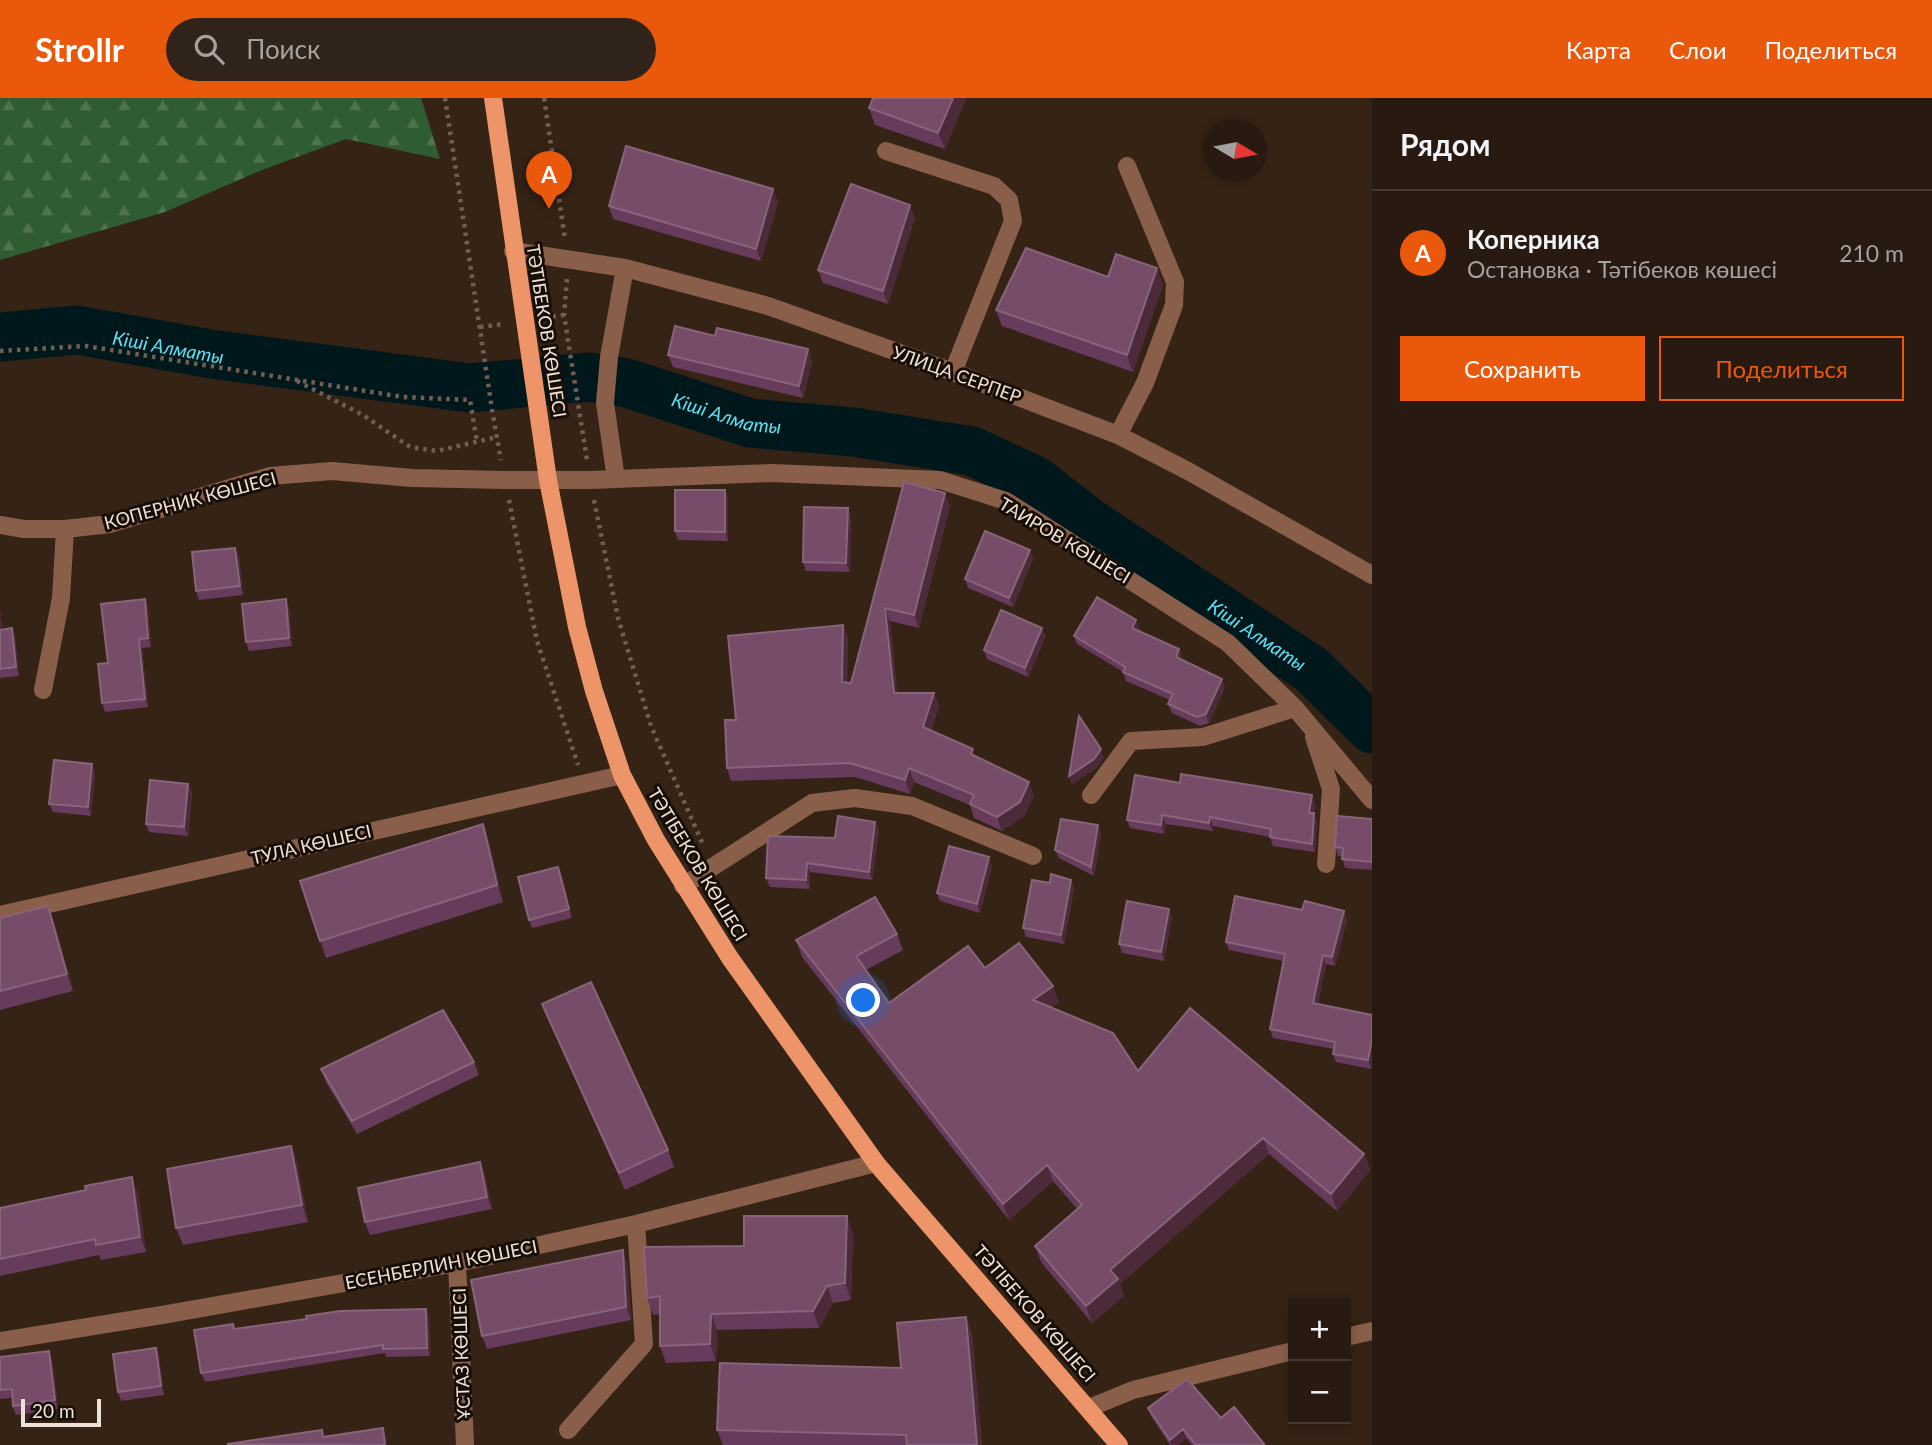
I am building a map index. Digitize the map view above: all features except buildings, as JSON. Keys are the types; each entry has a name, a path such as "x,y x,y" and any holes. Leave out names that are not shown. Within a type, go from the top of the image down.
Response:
{"main road":[{"name":"ТӘТІБЕКОВ КӨШЕСІ","path":"493,98 548,480 577,627 594,691 622,775 683,886 784,1037 876,1163 1119,1445"}],"street":[{"path":"886,151 995,186 1009,200 1013,221 953,372"},
{"path":"1118,435 1145,383 1170,318 1174,306 1175,282 1127,166"},
{"name":"УЛИЦА СЕРПЕР","path":"513,251 625,268 768,306 953,372 1118,435 1188,471 1372,575"},
{"path":"615,479 605,403 609,357 625,268"},
{"name":"КОПЕРНИК КӨШЕСІ","path":"0,525 24,529 65,529 110,524 270,476 332,471 412,478 548,480"},
{"name":"ТАИРОВ КӨШЕСІ","path":"548,480 772,473 940,480 1006,501 1228,643 1295,708 1372,800"},
{"path":"43,690 61,598 65,529"},
{"path":"1091,795 1131,741 1203,737 1295,708"},
{"path":"1311,727 1331,789 1326,864"},
{"name":"ТУЛА КӨШЕСІ","path":"0,915 622,775"},
{"path":"683,886 813,803 855,798 912,806 1033,856"},
{"name":"ЕСЕНБЕРЛИН КӨШЕСІ","path":"0,1341 457,1263 636,1224 876,1163"},
{"path":"568,1430 643,1344 636,1224"},
{"name":"ҰСТАЗ КӨШЕСІ","path":"457,1263 465,1445"},
{"path":"1351,1336 1372,1331"},
{"path":"1089,1408 1133,1390 1288,1352"}],"path":[{"path":"444,98 493,416 537,641 583,782"},
{"path":"544,98 568,259 564,315 590,480 618,618 652,726 702,845 716,866"},
{"path":"0,351 86,346 403,397 470,400 477,442"},
{"path":"292,379 363,415 410,447 437,450 497,438"}],"green space":[{"path":"0,98 421,98 440,159 346,139 262,170 165,212 0,260"}],"waterway":[{"name":"Кіші Алматы","path":"0,337 77,330 217,355 470,388 589,377 627,383 750,423 853,432 972,451 1036,481 1090,523 1312,670 1372,729"}],"place":[{"name":"Коперника","path":"549,209"}]}
